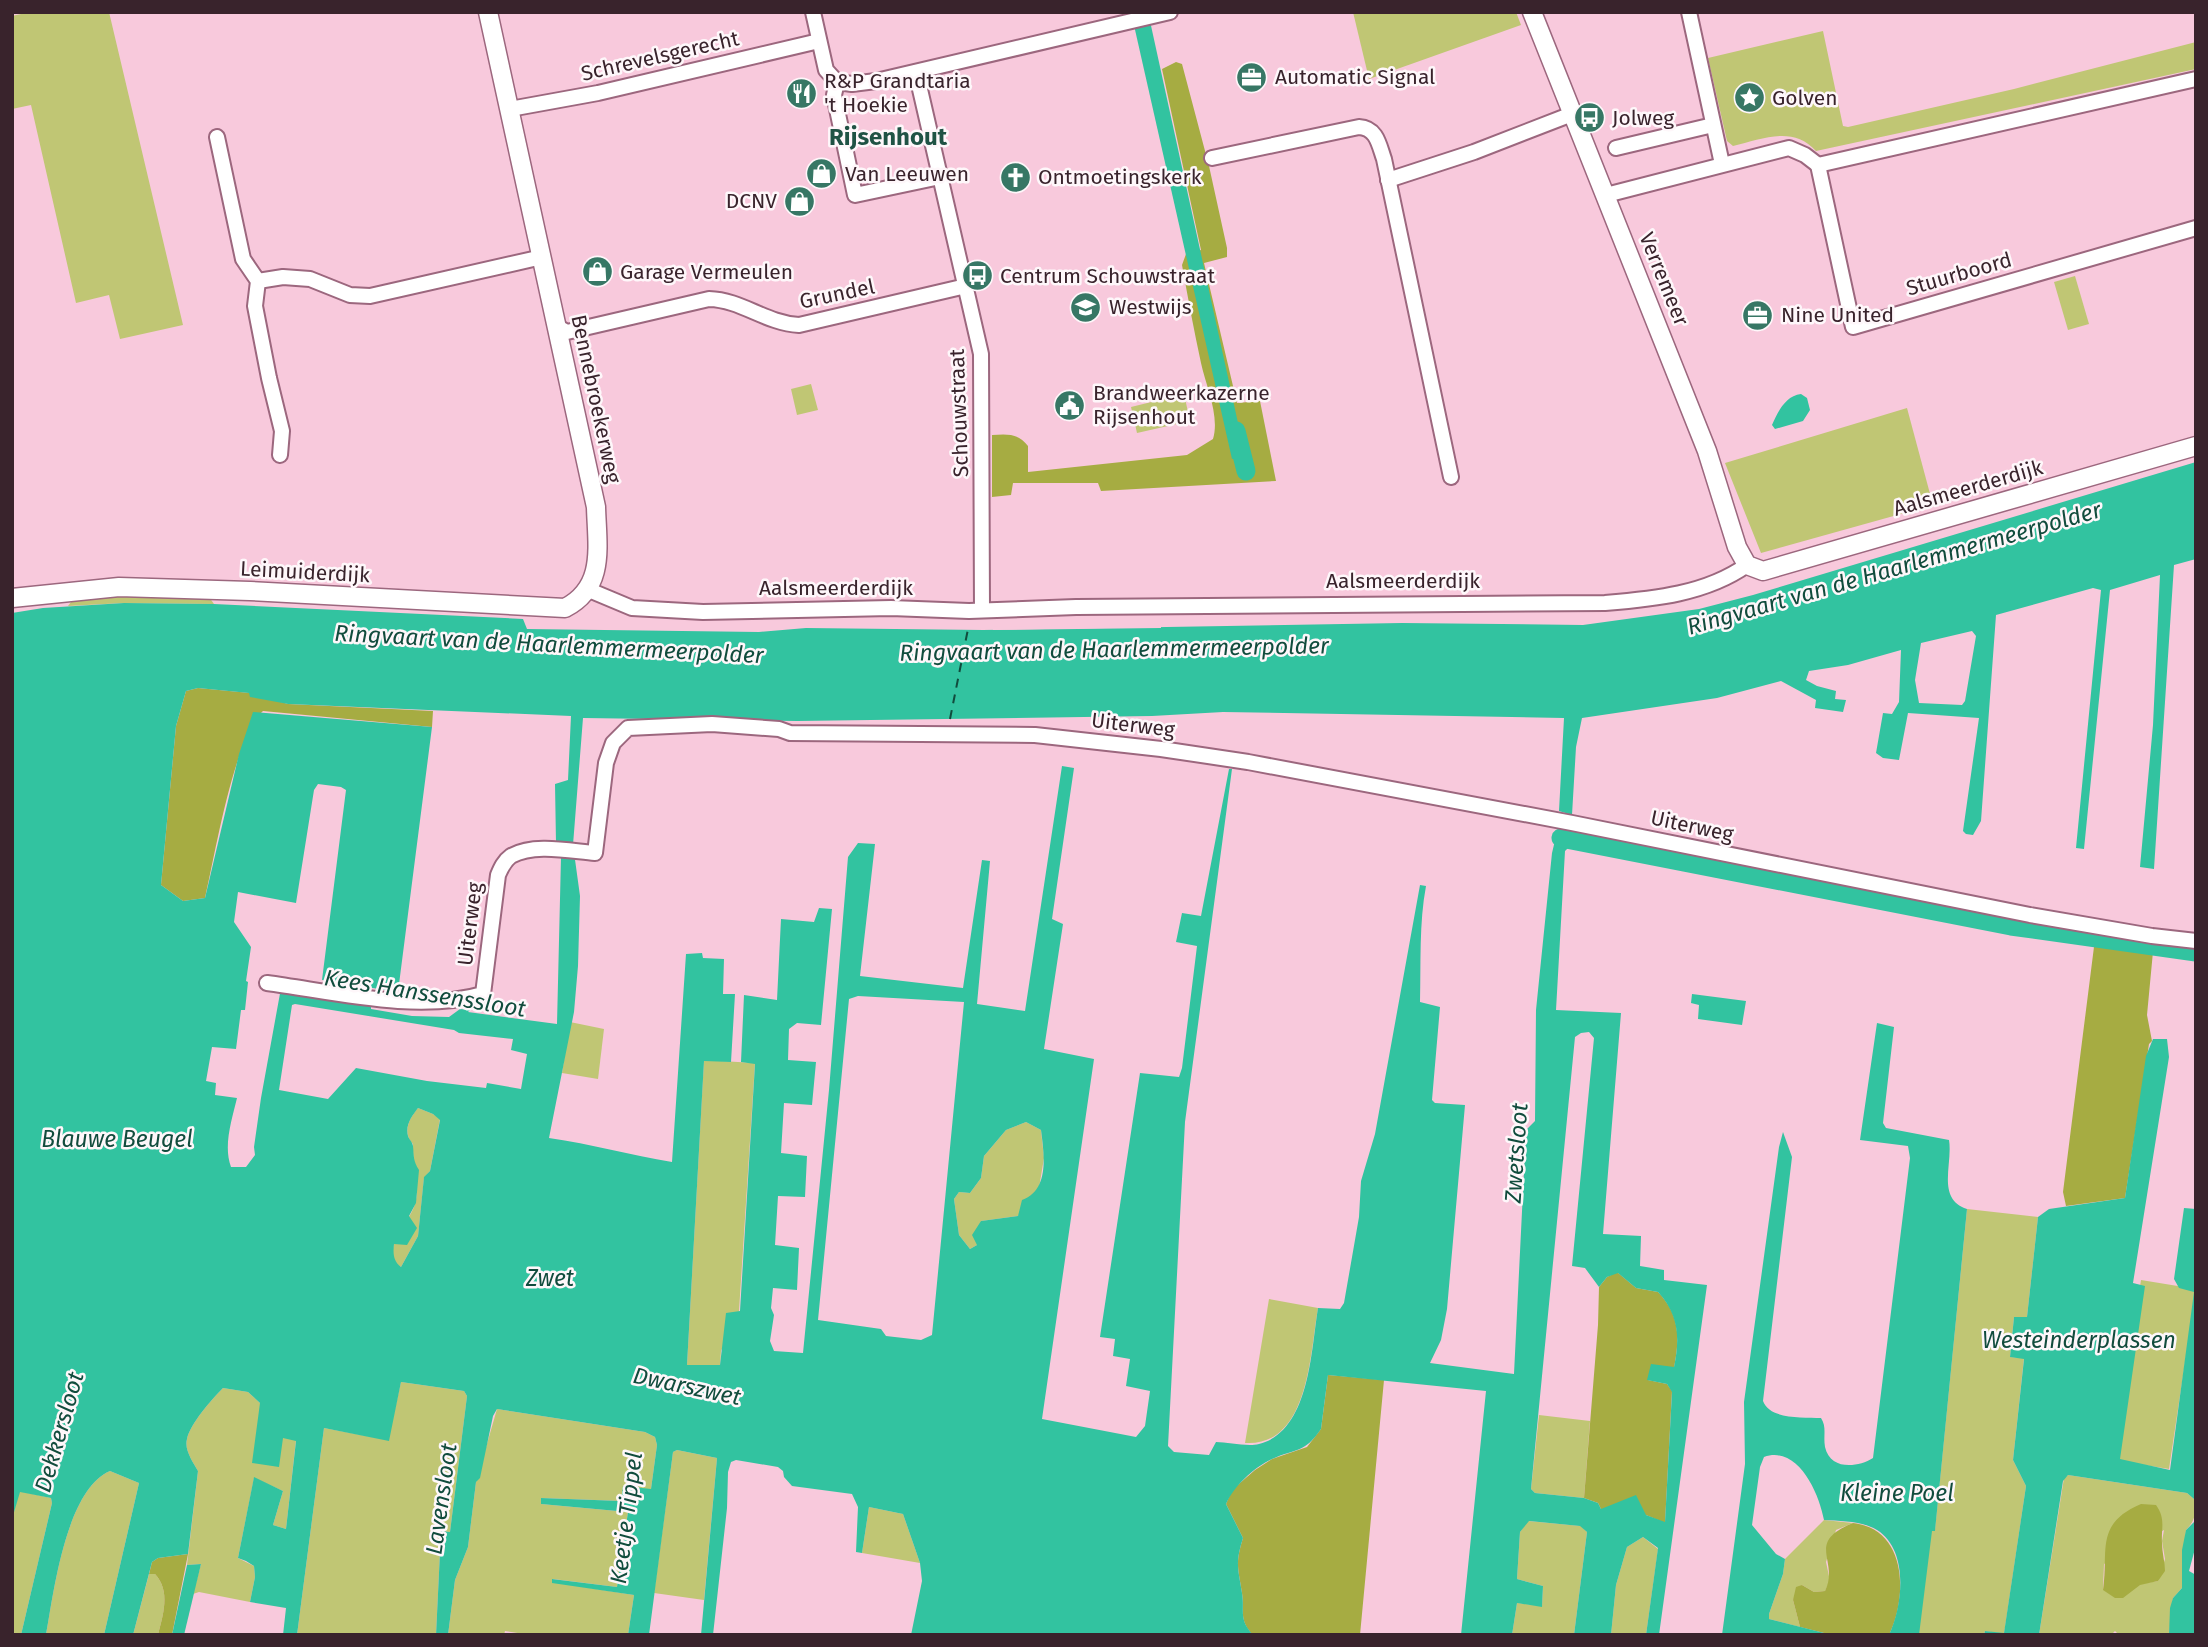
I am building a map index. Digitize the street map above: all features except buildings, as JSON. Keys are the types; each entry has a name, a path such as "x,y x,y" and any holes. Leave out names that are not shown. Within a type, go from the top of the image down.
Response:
{"street":[{"name":"Bennebroekerweg","path":"488,12 596,507 598,554 589,590"},
{"path":"813,12 826,70 838,82 852,84 876,81 1164,14"},
{"name":"Verremeer","path":"1532,12 1707,451 1737,547 1748,565"},
{"path":"1689,12 1722,164"},
{"name":"Schrevelsgerecht","path":"510,109 598,93 819,41"},
{"name":"Schouwstraat","path":"916,72 981,354 982,610"},
{"path":"1606,195 1789,148 1818,165 2196,79"},
{"path":"838,82 834,95 855,195 940,177"},
{"path":"1388,180 1475,152 1572,114"},
{"path":"1616,148 1713,125"},
{"path":"1212,158 1366,127 1376,136 1388,180 1451,477"},
{"path":"217,137 243,259 258,281 255,306 282,431 280,455"},
{"name":"Stuurboord","path":"1818,165 1853,327 2196,228"},
{"path":"258,281 283,277 310,279 350,295 370,296 542,257"},
{"name":"Grundel","path":"558,327 567,332 709,299 726,300 783,324 799,325 965,286"},
{"name":"Aalsmeerderdijk","path":"589,590 632,608 703,612 891,608 931,611 1076,607 1605,603 1700,589 1728,579 1748,565 1763,571 2196,446"},
{"name":"Leimuiderdijk","path":"12,598 119,587 250,591 565,608 579,601 589,590"},
{"name":"Uiterweg","path":"267,983 405,1002 459,1001 483,994 498,875 504,862 523,852 553,850 595,853 606,763 613,743 628,728 712,724 779,729 790,733 1035,735 1161,749 1248,762 1573,823 2021,913 2196,941"}],"shaded area":[{"path":"30,12 109,12 183,325 120,339 109,295 76,303 31,105 12,109 12,16"},
{"path":"1353,12 1516,12 1521,25 1369,79"},
{"path":"1823,31 1843,126 1848,127 2014,89 2196,42 2196,69 1816,151 1807,143 1787,136 1733,146 1727,141 1708,58"},
{"path":"1176,62 1182,64 1227,248 1227,257 1204,263 1237,403 1260,401 1276,481 1101,491 1098,483 1013,483 1011,495 992,497 992,435 1012,435 1028,446 1028,472 1187,455 1213,439 1214,411 1201,363 1182,265 1186,254 1201,250 1162,69"},
{"path":"2075,276 2089,324 2068,330 2054,282"},
{"path":"811,384 818,410 797,415 791,389"},
{"path":"1184,394 1190,421 1137,433 1131,407"},
{"path":"1907,408 1933,505 1761,553 1725,463"},
{"path":"130,595 209,597 214,604 124,603 68,606 74,598"},
{"path":"198,688 250,693 288,704 433,711 432,727 263,711 243,746 235,771 205,898 183,901 161,885 176,726 186,691"},
{"path":"2096,931 2154,941 2147,1015 2152,1041 2149,1044 2125,1198 2066,1206 2063,1192"},
{"path":"570,1022 604,1029 598,1079 562,1073"},
{"path":"704,1060 755,1063 739,1311 721,1351 720,1366 687,1365"},
{"path":"418,1108 440,1119 430,1171 424,1178 418,1236 401,1267 393,1253 394,1245 417,1197 413,1144 407,1130"},
{"path":"1026,1122 1041,1130 1044,1158 1039,1188 1018,1216 981,1221 977,1245 970,1249 959,1235 954,1199 959,1192 970,1193 981,1178 984,1156 1006,1130"},
{"path":"1967,1209 2038,1217 2027,1317 2014,1317 2010,1357 2024,1358 2013,1460 2026,1486 2004,1634 1985,1631 1984,1635 1917,1635 1929,1530 1935,1530"},
{"path":"1617,1272 1636,1288 1658,1292 1671,1309 1676,1327 1674,1368 1648,1380 1667,1384 1672,1391 1665,1523 1646,1515 1601,1509 1598,1503 1584,1498 1599,1287 1607,1277"},
{"path":"2141,1280 2196,1289 2169,1469 2114,1460"},
{"path":"1269,1299 1318,1308 1312,1349 1302,1394 1294,1414 1282,1430 1266,1440 1245,1443"},
{"path":"1328,1375 1384,1380 1360,1635 1253,1635 1244,1620 1238,1571 1243,1538 1226,1504 1232,1490 1255,1470 1272,1459 1307,1447 1321,1429"},
{"path":"401,1382 464,1391 467,1396 450,1532 441,1531 436,1635 297,1635 324,1428 388,1440"},
{"path":"223,1388 248,1392 260,1403 283,1437 296,1440 286,1529 273,1525 283,1491 254,1478 238,1558 254,1566 255,1577 250,1602 199,1592 193,1594 201,1564 187,1565 198,1471 186,1443 197,1419"},
{"path":"497,1409 645,1432 655,1437 657,1445 651,1489 622,1501 541,1498 541,1504 628,1512 617,1587 553,1579 552,1582 634,1595 628,1635 530,1635 505,1631 504,1635 448,1635 455,1580 468,1547 476,1482"},
{"path":"1539,1415 1590,1421 1584,1498 1535,1493 1531,1489"},
{"path":"677,1450 717,1458 704,1600 654,1593 673,1452"},
{"path":"110,1471 139,1483 104,1635 46,1635 58,1569 73,1520 83,1498 95,1482"},
{"path":"2068,1475 2187,1493 2194,1499 2194,1516 2186,1530 2182,1588 2173,1598 2169,1635 2119,1635 2115,1631 2111,1635 2039,1635 2064,1478","holes":["2164,1530 2162,1541 2165,1559 2158,1581 2103,1590 2104,1564"]},
{"path":"19,1491 51,1498 52,1503 21,1635 12,1635 12,1519"},
{"path":"2141,1504 2156,1505 2161,1515 2165,1571 2158,1581 2140,1585 2123,1598 2115,1598 2103,1590 2107,1540 2116,1520"},
{"path":"869,1507 903,1514 920,1563 862,1553"},
{"path":"1824,1520 1853,1523 1836,1530 1826,1562 1830,1581 1825,1591 1814,1592 1802,1585 1793,1600 1800,1627 1769,1619 1785,1559"},
{"path":"1528,1521 1581,1526 1587,1532 1574,1635 1512,1635 1517,1603 1542,1606 1543,1586 1517,1579 1520,1532"},
{"path":"1853,1523 1871,1528 1884,1538 1893,1551 1900,1584 1899,1602 1889,1635 1832,1635 1800,1627 1793,1600 1796,1587 1802,1585 1814,1592 1825,1591 1829,1570 1827,1545 1838,1530"},
{"path":"1643,1537 1658,1549 1646,1635 1611,1635 1616,1585 1627,1547"},
{"path":"188,1554 172,1635 158,1635 164,1595 155,1574 149,1574 152,1562 158,1558"},
{"path":"149,1574 155,1574 163,1588 163,1611 158,1635 133,1635"}],"water":[{"path":"1131,12 1148,12 1245,455 1232,459"},
{"path":"1801,394 1807,398 1810,410 1803,421 1775,429 1772,425 1783,405 1795,395"},
{"path":"2196,462 2196,559 2174,565 2154,869 2140,867 2153,725 2160,575 2110,590 2084,849 2076,848 2101,590 2093,588 1996,615 1981,821 1973,835 1963,831 1979,718 1908,713 1899,760 1883,758 1876,753 1883,713 1892,714 1899,702 1901,650 1848,665 1809,671 1806,680 1836,691 1835,699 1846,700 1843,712 1815,708 1816,700 1781,681 1717,698 1582,718 1576,747 1572,815 1559,811 1564,718 1223,712 1152,716 797,721 583,718 573,845 580,896 578,966 574,1012 549,1138 672,1162 686,954 702,953 703,958 724,959 723,994 735,994 731,1062 704,1061 687,1365 720,1365 726,1313 740,1311 755,1064 741,1062 744,995 777,1000 781,919 814,922 819,908 832,909 821,1025 797,1023 789,1029 788,1060 816,1062 812,1105 784,1103 781,1153 807,1156 805,1197 778,1196 775,1245 799,1248 797,1290 773,1288 771,1308 774,1315 770,1341 774,1351 803,1353 829,1090 848,857 858,843 875,844 860,976 963,988 982,860 990,861 977,1004 1025,1011 1062,766 1074,768 1052,919 1063,924 1044,1049 1094,1059 1042,1419 1136,1437 1145,1426 1150,1391 1126,1386 1130,1359 1113,1356 1115,1339 1100,1337 1140,1073 1179,1077 1182,1068 1197,946 1176,942 1182,913 1201,916 1229,769 1232,769 1185,1122 1168,1446 1174,1452 1209,1455 1216,1442 1254,1445 1276,1436 1289,1423 1305,1387 1318,1308 1340,1309 1344,1303 1359,1217 1361,1181 1375,1134 1420,885 1426,886 1421,929 1420,1002 1440,1007 1432,1100 1435,1103 1465,1105 1447,1309 1441,1340 1430,1363 1514,1374 1526,1130 1535,1121 1536,1010 1552,853 1558,828 1573,831 1572,844 1565,851 1556,1010 1621,1013 1603,1234 1641,1236 1640,1266 1664,1270 1664,1280 1707,1285 1659,1635 1646,1635 1658,1548 1643,1537 1627,1547 1616,1585 1611,1635 1574,1635 1587,1532 1580,1526 1529,1521 1520,1532 1517,1579 1543,1586 1542,1607 1517,1603 1512,1635 1461,1635 1486,1391 1328,1375 1321,1429 1315,1437 1304,1447 1258,1467 1239,1484 1226,1504 1243,1538 1238,1571 1244,1619 1253,1635 911,1635 922,1581 920,1563 903,1514 869,1507 862,1553 856,1552 858,1507 852,1494 792,1486 778,1467 736,1460 731,1462 728,1472 727,1508 713,1635 701,1635 717,1458 677,1450 673,1452 649,1635 628,1635 634,1595 552,1583 552,1579 617,1587 628,1512 541,1504 541,1498 621,1501 623,1486 651,1489 657,1445 655,1437 645,1432 497,1409 493,1416 480,1478 476,1482 468,1547 455,1580 448,1635 436,1635 441,1531 450,1532 467,1396 464,1391 401,1382 389,1441 324,1428 297,1635 283,1635 286,1608 250,1602 255,1577 254,1566 238,1558 254,1477 283,1491 273,1525 286,1529 296,1441 283,1438 279,1467 252,1463 260,1403 248,1392 223,1388 197,1419 186,1443 198,1471 188,1554 158,1558 152,1562 133,1635 104,1635 139,1483 110,1471 95,1482 83,1498 73,1520 58,1569 46,1635 21,1635 52,1503 51,1498 20,1492 12,1519 12,613 43,608 124,603 214,604 523,619 527,629 759,632 806,628 983,630 1402,623 1583,625 1699,609","holes":["1972,631 1976,636 1965,701 1962,705 1919,703 1915,680 1921,643","198,688 249,693 250,697 288,704 571,716 568,780 555,784 556,843 560,843 561,857 557,1024 460,1009 449,1017 412,1016 371,1009 371,1001 281,988 261,1098 255,1155 246,1167 231,1167 228,1141 237,1098 215,1095 216,1083 206,1081 212,1047 236,1049 241,1010 245,1010 251,947 234,922 238,892 296,903 314,790 318,784 346,790 322,980 398,992 432,727 253,712 239,754 205,898 183,901 161,885 176,726 186,691","858,996 964,1002 932,1335 921,1340 886,1336 881,1329 818,1320 849,999","295,1004 459,1033 513,1039 511,1050 527,1054 521,1089 487,1083 486,1088 427,1081 356,1068 328,1099 279,1090 292,1005","1589,1032 1594,1038 1572,1266 1585,1268 1599,1287 1607,1277 1618,1273 1636,1288 1658,1292 1670,1309 1676,1327 1674,1367 1651,1364 1647,1380 1667,1384 1672,1392 1665,1522 1646,1515 1636,1495 1601,1509 1598,1503 1584,1498 1535,1493 1531,1489 1575,1037","418,1108 440,1120 430,1171 424,1177 418,1236 401,1267 394,1257 394,1244 407,1245 417,1228 409,1216 416,1203 419,1170 413,1144 407,1132","1026,1122 1041,1130 1043,1170 1037,1188 1022,1200 1018,1216 981,1221 972,1235 977,1245 970,1249 959,1235 954,1199 959,1192 970,1193 981,1178 984,1156 1006,1130"]},
{"path":"1692,994 1746,1001 1742,1025 1698,1019 1699,1005 1691,1003"},
{"name":"Westeinderplassen","path":"1877,1023 1894,1027 1883,1123 1886,1128 1949,1140 1949,1189 1957,1204 1967,1209 1935,1531 1932,1531 1919,1635 1889,1635 1898,1609 1900,1579 1899,1564 1887,1539 1877,1530 1865,1525 1824,1520 1817,1497 1805,1474 1787,1458 1776,1455 1764,1457 1760,1467 1752,1525 1776,1554 1785,1559 1769,1619 1832,1635 1722,1635 1745,1464 1744,1402 1783,1132 1792,1157 1763,1401 1772,1412 1821,1418 1825,1447 1832,1460 1852,1465 1873,1458 1910,1158 1908,1146 1860,1140"},
{"name":"Westeinderplassen","path":"2153,1039 2167,1039 2169,1057 2133,1283 2145,1286 2120,1459 2170,1470 2194,1292 2179,1288 2174,1279 2184,1208 2196,1209 2196,1506 2194,1499 2187,1493 2068,1475 2063,1481 2039,1635 1984,1635 1985,1631 2004,1633 2026,1486 2013,1460 2024,1359 2010,1357 2014,1317 2027,1317 2038,1217 2049,1209 2125,1198 2146,1056"},
{"path":"2196,1509 2196,1545 2189,1571 2196,1575 2196,1635 2169,1635 2170,1608 2173,1598 2182,1588 2182,1550 2186,1530 2194,1522"},
{"path":"201,1564 184,1635 172,1635 187,1565"}],"pier":[{"path":"1161,624 1161,628 993,630 992,627"}],"waterway":[{"path":"1236,431 1246,471"},
{"path":"1561,838 2011,926 2196,952"}],"ferry route":[{"path":"950,719 968,629"}],"place":[{"name":"Automatic Signal","path":"1252,77"},
{"name":"R&P Grandtaria 't Hoekie","path":"801,93"},
{"name":"Golven","path":"1749,98"},
{"name":"Jolweg","path":"1589,118"},
{"name":"Van Leeuwen","path":"822,174"},
{"name":"Ontmoetingskerk","path":"1015,177"},
{"name":"DCNV","path":"800,201"},
{"name":"Garage Vermeulen","path":"597,272"},
{"name":"Centrum Schouwstraat","path":"977,276"},
{"name":"Westwijs","path":"1086,307"},
{"name":"Nine United","path":"1758,315"},
{"name":"Brandweerkazerne Rijsenhout","path":"1070,405"}],"district":[{"name":"Rijsenhout","path":"888,137"}],"water label":[{"name":"Ringvaart van de Haarlemmermeerpolder","path":"1894,568"},
{"name":"Ringvaart van de Haarlemmermeerpolder","path":"549,644"},
{"name":"Ringvaart van de Haarlemmermeerpolder","path":"1114,649"},
{"name":"Kees Hanssenssloot","path":"425,993"},
{"name":"Blauwe Beugel","path":"117,1139"},
{"name":"Zwetsloot","path":"1516,1153"},
{"name":"Zwet","path":"550,1278"},
{"name":"Dwarszwet","path":"687,1386"},
{"name":"Dekkersloot","path":"59,1432"},
{"name":"Kleine Poel","path":"1897,1493"},
{"name":"Lavensloot","path":"441,1499"},
{"name":"Keetje Tippel","path":"626,1518"}]}
